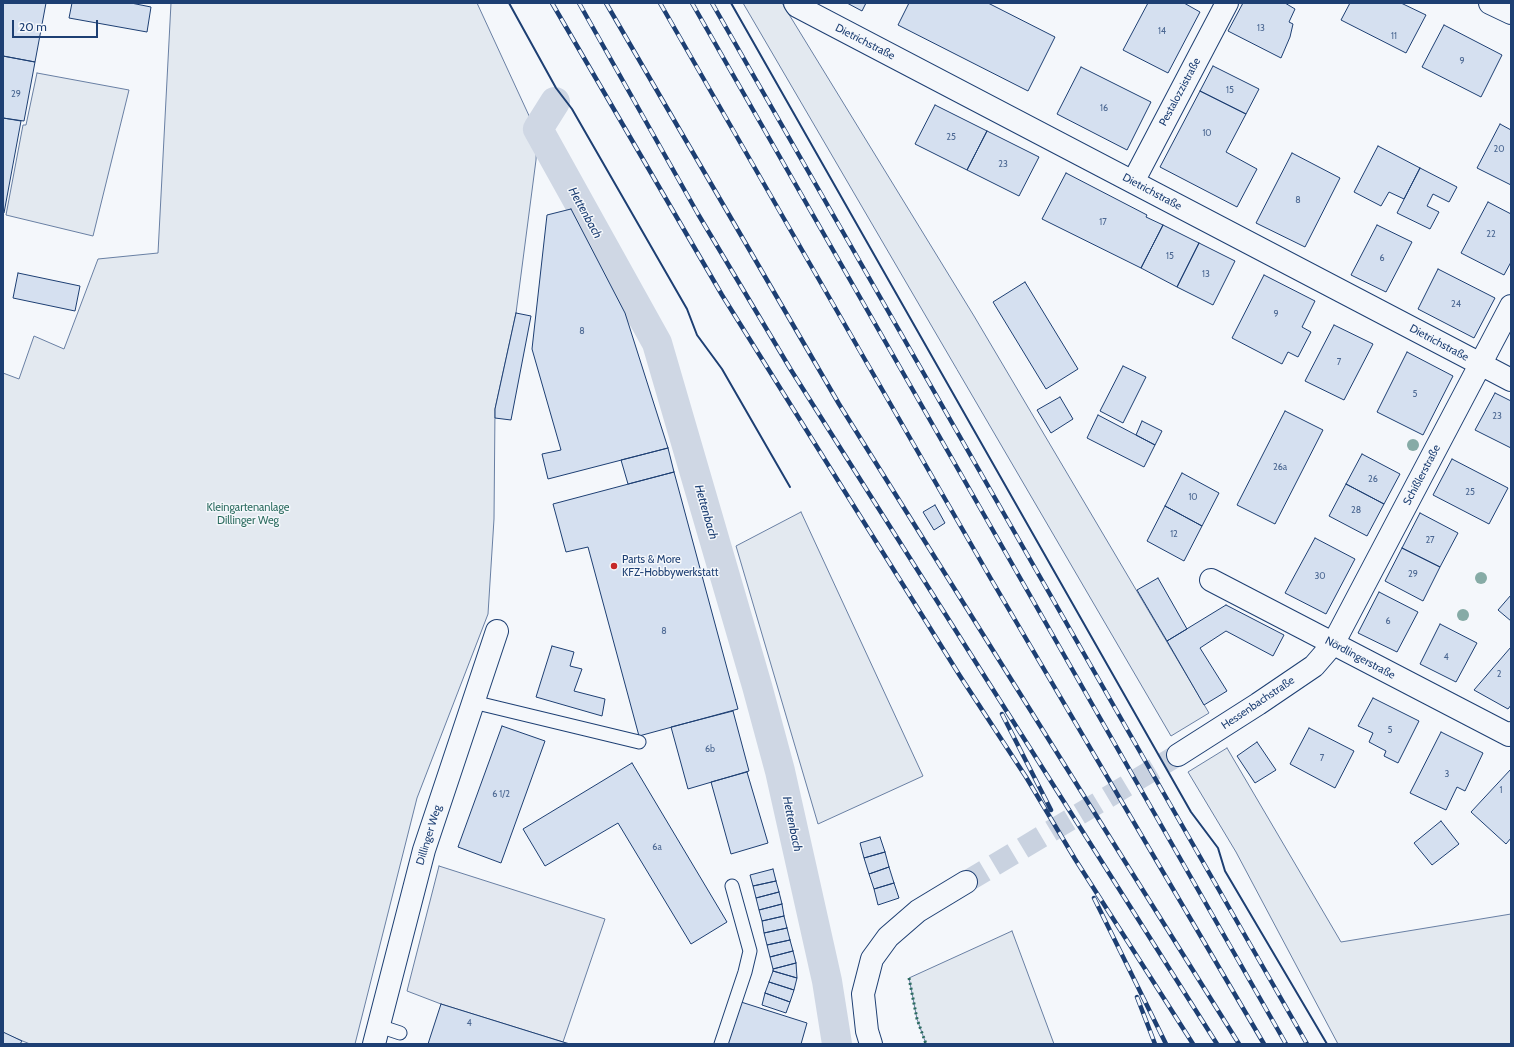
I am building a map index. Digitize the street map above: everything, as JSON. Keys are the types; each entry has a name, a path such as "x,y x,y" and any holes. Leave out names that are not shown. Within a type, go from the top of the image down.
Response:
{"street":[{"name":"Dietrichstraße","path":"795,3 797,6 1511,380"},
{"name":"Pestalozzistraße","path":"1133,182 1227,3"},
{"path":"1490,3 1511,13"},
{"name":"Schißlerstraße","path":"1333,644 1511,306"},
{"name":"Nördlingerstraße","path":"1211,580 1510,734"},
{"name":"Dillinger Weg","path":"376,1035 424,850 497,631"},
{"name":"Hessenbachstraße","path":"1178,755 1240,716 1314,666 1333,644"},
{"path":"872,1044 866,1031 863,994 872,959 888,937 918,911 966,882"}],"lane":[{"path":"473,702 639,742"},
{"path":"721,1044 745,972 750,951 732,886"},
{"path":"376,1035 400,1033"}],"green space":[{"name":"Kleingartenanlage Dillinger Weg","path":"171,3 477,3 537,133 536,160 516,313 495,409 494,519 488,614 417,798 355,1044 30,1044 3,1033 3,373 19,379 34,336 64,349 98,259 158,253"},
{"path":"743,3 782,3 974,316 1209,713 1171,736"},
{"path":"37,73 129,90 93,236 6,215 23,125 26,125"},
{"path":"801,512 923,776 818,824 736,546"},
{"path":"1227,748 1341,942 1511,914 1511,1044 1338,1044 1236,852 1188,772"},
{"path":"1012,931 1054,1044 926,1044 917,1019 909,978"}],"shaded area":[{"path":"439,866 605,919 563,1042 441,1004 407,991"}],"building":[{"path":"3,3 46,3 35,62 3,56"},
{"path":"72,3 131,3 151,7 147,32 69,18"},
{"path":"847,3 866,3 862,11"},
{"path":"909,3 988,3 1055,37 1028,91 898,25"},
{"path":"1148,3 1184,3 1200,12 1168,73 1123,50"},
{"path":"1243,3 1285,3 1295,9 1289,22 1293,24 1290,37 1281,58 1228,31"},
{"path":"1350,3 1401,3 1426,15 1406,53 1341,20"},
{"path":"1444,25 1502,55 1481,97 1422,67"},
{"path":"3,56 35,62 24,121 3,118"},
{"path":"1213,66 1259,89 1246,114 1200,91"},
{"path":"1081,67 1151,102 1127,150 1057,114"},
{"path":"1200,91 1246,114 1226,152 1257,169 1237,207 1160,167"},
{"path":"935,105 987,131 967,170 915,144"},
{"path":"3,118 21,121 4,213 3,212"},
{"path":"1500,124 1511,130 1511,185 1477,168"},
{"path":"987,131 1039,157 1019,196 967,170"},
{"path":"1378,146 1420,168 1404,199 1389,192 1381,206 1354,192"},
{"path":"1292,153 1340,178 1305,247 1256,223"},
{"path":"1420,168 1457,187 1449,202 1433,194 1427,206 1439,212 1430,229 1397,213"},
{"path":"1066,173 1147,215 1146,217 1163,225 1141,268 1042,219"},
{"path":"1488,202 1511,214 1511,262 1504,275 1461,253"},
{"path":"571,209 625,313 668,448 548,479 542,454 561,450 532,349 547,215"},
{"path":"1163,225 1199,243 1177,287 1141,268"},
{"path":"1377,225 1412,242 1386,292 1351,275"},
{"path":"1199,243 1235,261 1213,305 1177,287"},
{"path":"1438,269 1495,298 1474,338 1418,309"},
{"path":"18,273 80,286 75,311 13,298"},
{"path":"1264,275 1315,301 1302,327 1311,332 1298,357 1288,352 1282,364 1232,338"},
{"path":"1025,282 1078,369 1046,389 993,302"},
{"path":"516,313 531,316 511,420 495,418 495,409"},
{"path":"1334,325 1373,344 1344,400 1305,381"},
{"path":"1407,352 1453,376 1423,435 1377,412"},
{"path":"1123,366 1146,377 1123,423 1100,411"},
{"path":"1495,393 1511,401 1511,448 1475,430"},
{"path":"1060,397 1073,419 1051,433 1037,410"},
{"path":"1285,411 1323,430 1275,524 1237,505"},
{"path":"1098,415 1155,445 1144,467 1087,438"},
{"path":"1142,421 1162,431 1155,445 1136,435"},
{"path":"668,448 674,472 628,484 621,460"},
{"path":"1362,454 1400,474 1384,504 1346,484"},
{"path":"1452,459 1508,488 1489,524 1433,495"},
{"path":"674,472 738,709 639,736 588,547 566,552 553,504"},
{"path":"1182,473 1219,493 1202,526 1165,506"},
{"path":"1346,484 1384,504 1367,536 1329,516"},
{"path":"935,505 945,523 934,530 923,512"},
{"path":"1165,506 1202,526 1184,561 1147,541"},
{"path":"1420,513 1458,533 1440,567 1402,548"},
{"path":"1315,538 1355,559 1326,614 1285,593"},
{"path":"1402,548 1440,567 1423,601 1385,581"},
{"path":"1158,578 1187,629 1167,641 1137,590"},
{"path":"1379,592 1418,612 1397,652 1358,633"},
{"path":"1511,595 1511,621 1498,610"},
{"path":"1226,605 1284,635 1273,656 1226,631 1200,648 1227,691 1204,705 1167,641"},
{"path":"1440,624 1477,643 1456,682 1420,664"},
{"path":"552,646 574,652 570,666 582,669 574,691 605,699 602,716 536,697"},
{"path":"1511,647 1511,705 1508,709 1474,690"},
{"path":"1373,698 1419,721 1398,763 1384,756 1386,751 1369,742 1373,733 1358,726"},
{"path":"733,711 749,771 688,789 671,727"},
{"path":"502,726 545,741 501,863 458,847"},
{"path":"1309,728 1354,751 1335,788 1290,764"},
{"path":"1441,732 1483,753 1465,791 1457,787 1446,810 1410,793"},
{"path":"1257,742 1276,770 1255,783 1237,756"},
{"path":"632,763 727,922 691,944 618,823 545,866 523,829"},
{"path":"1511,769 1511,838 1506,844 1471,812"},
{"path":"747,772 768,843 731,854 711,782"},
{"path":"1441,821 1459,844 1432,865 1414,843"},
{"path":"880,837 885,852 864,858 860,843"},
{"path":"885,852 889,867 869,874 864,858"},
{"path":"889,867 894,883 874,889 869,874"},
{"path":"773,869 776,881 753,886 750,875"},
{"path":"776,881 779,892 756,898 753,886"},
{"path":"894,883 899,898 878,905 874,889"},
{"path":"779,892 782,904 759,910 756,898"},
{"path":"782,904 784,916 762,921 759,910"},
{"path":"784,916 787,928 764,933 762,921"},
{"path":"787,928 790,940 767,945 764,933"},
{"path":"790,940 793,951 770,957 767,945"},
{"path":"793,951 796,963 773,969 770,957"},
{"path":"796,963 797,978 773,971 773,969"},
{"path":"773,971 797,978 794,990 769,982"},
{"path":"769,982 794,990 790,1002 765,993"},
{"path":"765,993 790,1002 786,1013 762,1005"},
{"path":"741,1002 807,1023 801,1044 727,1044"},
{"path":"441,1004 563,1042 570,1044 428,1044"},
{"path":"3,1032 22,1041 20,1044 3,1044"}],"waterway":[{"name":"Hettenbach","path":"555,102 538,129 657,343 757,686 780,771 827,981 837,1044"}],"tunnel":[{"path":"966,882 1178,755"}],"railway":[{"path":"552,3 722,295 960,676 1026,777 1075,859 1193,1044"},
{"path":"579,3 698,214 791,370 1217,1044"},
{"path":"606,3 839,404 1239,1044"},
{"path":"660,3 991,579 1264,1044"},
{"path":"692,3 1286,1044"},
{"path":"712,3 1307,1044"},
{"path":"1002,714 1051,810"},
{"path":"1094,898 1166,1044"},
{"path":"1137,997 1155,1044"}],"hedge":[{"path":"909,978 917,1019 926,1044"}],"wall":[{"path":"509,3 556,88 572,109 687,309 697,335 722,369 790,487"},
{"path":"731,3 1191,812 1218,848 1225,871 1327,1044"}],"place":[{"name":"Parts & More KFZ-Hobbywerkstatt","path":"614,566"}]}
